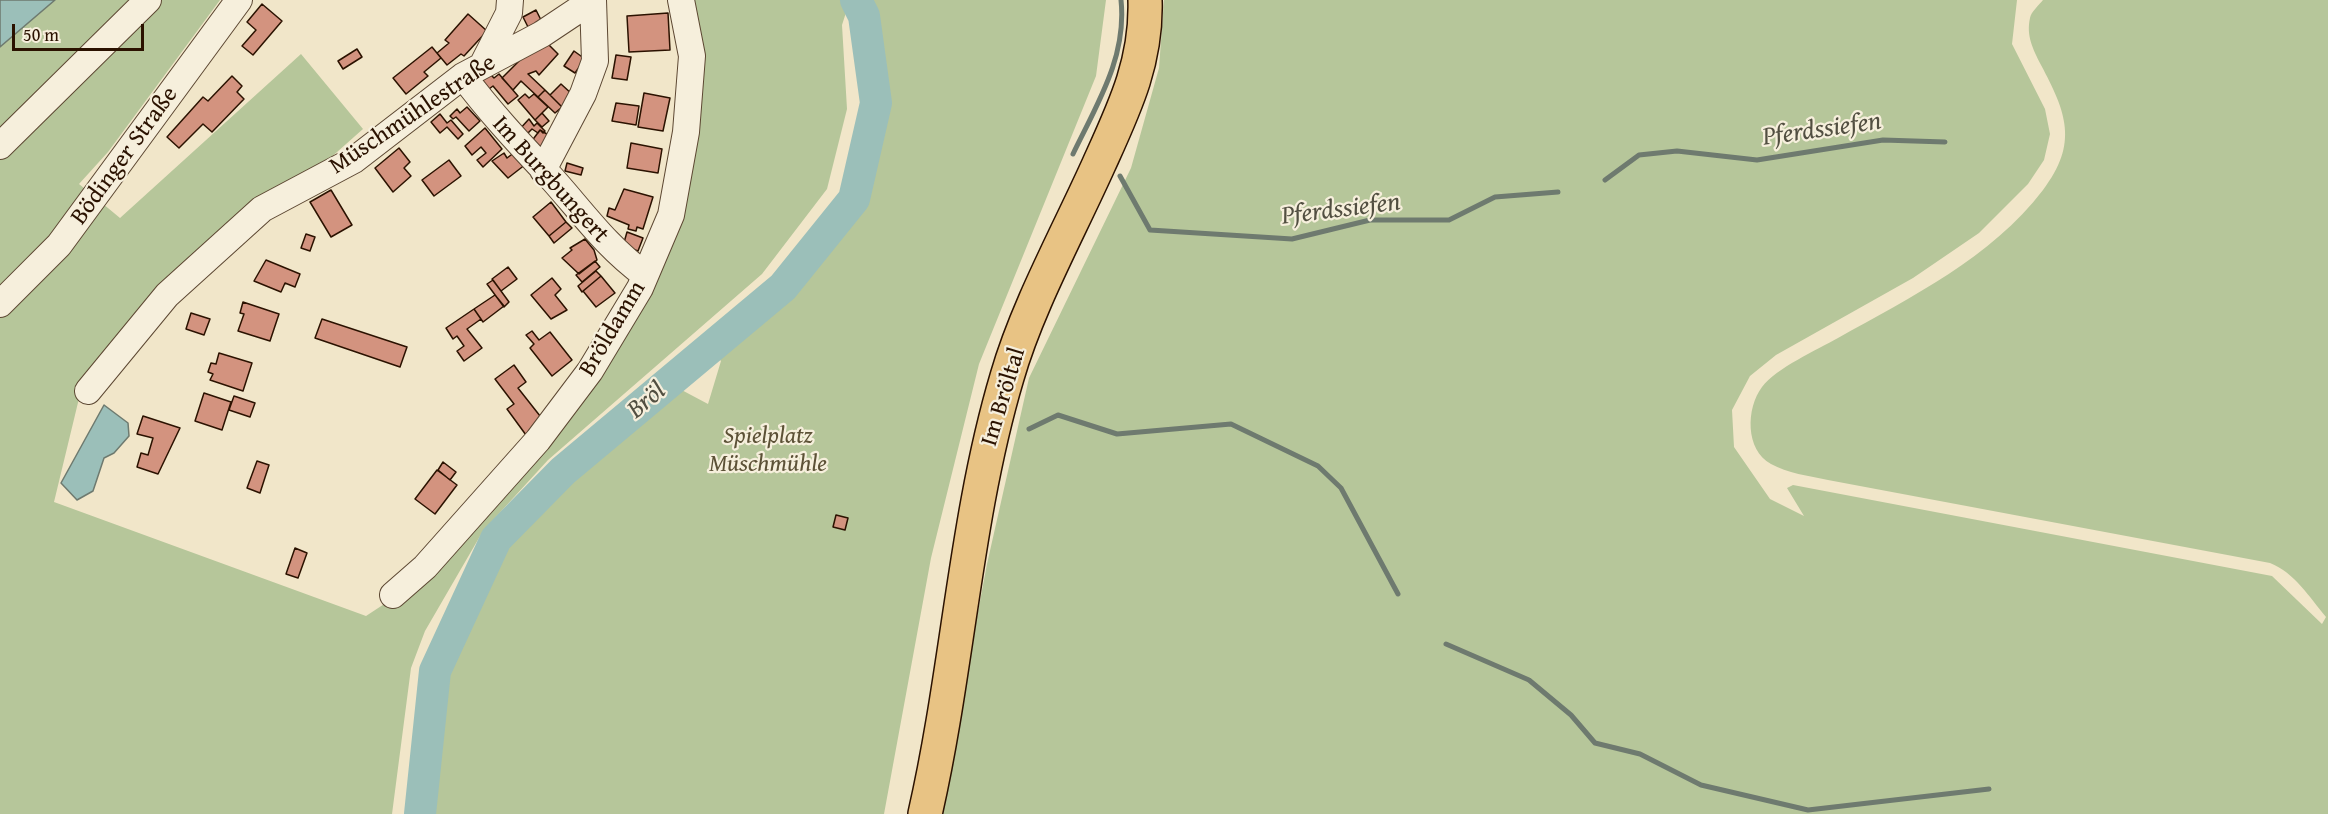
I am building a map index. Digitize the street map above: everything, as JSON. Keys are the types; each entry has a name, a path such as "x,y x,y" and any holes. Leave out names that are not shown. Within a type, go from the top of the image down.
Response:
{"main road":[{"name":"Im Bröltal","path":"925,814 984,467 1007,375 1038,297 1132,91 1146,31 1145,0"}],"street":[{"path":"0,146 148,0"},
{"name":"Bödinger Straße","path":"0,304 59,245 239,0"},
{"path":"473,70 509,13 510,0"},
{"path":"543,170 583,94 595,62 593,0"},
{"name":"Müschmühlestraße","path":"88,392 167,295 262,209 354,160 473,70 542,34 593,0"},
{"name":"Bröldamm","path":"393,595 424,567 538,440 590,371 645,275 671,215 686,132 692,56 681,0"},
{"name":"Im Burgbungert","path":"473,70 492,115 543,170 597,234 619,256 645,275"}],"green space":[{"path":"55,0 220,0 108,152 79,184 120,218 301,54 363,129 224,252 82,386 54,502 366,616 401,593 536,449 674,217 690,0 850,0 842,25 847,109 827,189 762,274 548,460 483,531 425,631 411,668 392,814 0,814 0,47"},
{"name":"Spielplatz Müschmühle","path":"868,0 1106,0 1096,76 979,364 931,558 884,814 428,814 440,676 500,544 572,476 676,387 708,404 721,361 714,353 786,295 858,201 885,104"},
{"path":"1164,0 2017,0 2012,44 2045,109 2050,134 2044,160 2028,184 1979,233 1913,278 1776,355 1750,376 1732,410 1734,447 1770,499 1804,516 1787,488 1793,485 2272,576 2322,624 2326,617 2308,594 2287,573 2270,563 1798,474 1777,467 1762,458 1753,439 1751,417 1753,406 1762,387 1777,373 1894,307 1975,256 2022,214 2043,190 2061,157 2065,142 2065,128 2057,98 2035,53 2030,37 2031,16 2043,0 2328,0 2328,814 940,814 987,564 1029,378 1131,168 1159,68"}],"water":[{"path":"0,0 55,0 0,47"},
{"path":"104,405 128,423 129,436 114,453 104,458 93,491 77,500 61,483"}],"building":[{"path":"262,4 282,21 253,55 242,46 256,30 247,22"},
{"path":"536,10 543,24 530,31 523,17"},
{"path":"668,13 670,50 629,52 627,16"},
{"path":"468,14 487,31 464,56 461,54 447,65 437,53 449,43 445,40"},
{"path":"542,38 558,54 539,75 536,71 528,74 545,90 538,97 521,81 513,90 502,78"},
{"path":"432,47 441,58 424,72 428,76 406,94 393,78"},
{"path":"357,49 362,57 343,69 338,61"},
{"path":"574,51 585,59 575,73 564,66"},
{"path":"616,55 631,57 627,80 612,78"},
{"path":"489,73 494,78 499,74 518,96 508,104 493,86 485,92 477,83"},
{"path":"232,76 242,86 237,92 244,99 212,132 203,124 179,148 167,137 203,97 208,101"},
{"path":"561,84 573,95 562,107 550,95"},
{"path":"545,90 562,107 555,113 538,97"},
{"path":"644,93 670,98 663,131 638,127"},
{"path":"525,94 529,98 534,94 548,107 535,120 518,100"},
{"path":"616,103 639,106 636,125 612,121"},
{"path":"467,107 480,121 469,131 456,117 453,119 450,116 457,109 460,113"},
{"path":"542,113 549,121 542,127 535,120"},
{"path":"440,114 447,123 451,120 463,134 458,139 447,127 440,133 431,122"},
{"path":"529,119 534,126 537,123 545,131 543,133 540,130 538,133 532,129 524,137 518,131"},
{"path":"485,128 502,149 483,167 477,160 486,153 481,147 472,155 465,146"},
{"path":"540,130 552,137 545,152 531,142"},
{"path":"631,143 662,149 658,173 627,168"},
{"path":"399,148 410,162 404,168 411,176 393,192 375,168"},
{"path":"515,152 526,164 508,178 492,161 504,153 507,158"},
{"path":"449,160 461,176 434,196 422,180"},
{"path":"567,163 583,168 581,175 565,171"},
{"path":"624,189 653,197 643,229 637,227 636,231 628,229 629,225 607,216 609,208 615,210"},
{"path":"331,190 352,225 331,237 310,202"},
{"path":"551,202 566,222 549,236 533,217"},
{"path":"566,222 572,228 554,243 549,236"},
{"path":"627,232 643,238 638,251 623,246"},
{"path":"306,234 315,237 310,251 301,248"},
{"path":"585,239 594,250 597,260 579,274 562,258 572,250 570,248"},
{"path":"266,260 300,274 295,287 285,283 281,292 254,281"},
{"path":"595,261 600,267 582,282 576,275"},
{"path":"508,267 517,279 501,291 492,279"},
{"path":"596,271 601,276 582,292 578,286"},
{"path":"601,276 615,293 596,307 583,291"},
{"path":"552,278 561,289 555,295 567,310 551,319 531,295"},
{"path":"493,280 509,302 504,307 487,284"},
{"path":"495,295 504,306 483,322 474,309"},
{"path":"243,302 279,314 270,341 238,331 244,314 240,313"},
{"path":"474,309 481,319 467,329 482,348 464,361 457,351 464,346 457,336 453,339 446,328"},
{"path":"191,313 210,319 204,335 186,329"},
{"path":"322,319 407,347 400,367 315,338"},
{"path":"532,331 539,340 550,332 572,360 552,376 530,348 534,344 526,335"},
{"path":"219,353 252,363 243,391 210,380 213,374 208,372 211,363 216,364"},
{"path":"514,365 526,382 518,388 544,421 526,435 507,409 514,404 495,379"},
{"path":"204,393 231,402 222,430 195,421"},
{"path":"234,396 255,403 250,417 229,410"},
{"path":"143,416 180,428 158,474 137,467 141,453 148,455 153,438 137,434"},
{"path":"257,461 269,465 260,493 247,488"},
{"path":"443,462 456,472 450,480 438,470"},
{"path":"437,470 457,485 435,514 415,499"},
{"path":"836,515 848,518 845,530 833,527"},
{"path":"295,548 307,553 298,578 286,574"}],"waterway":[{"name":"Bröl","path":"420,814 435,671 496,539 563,471 783,287 854,199 876,103 864,16 856,0"},
{"name":"Pferdssiefen","path":"1073,154 1115,61 1122,21 1121,0"},
{"name":"Pferdssiefen","path":"1605,180 1639,155 1677,151 1757,160 1883,140 1945,142"},
{"name":"Pferdssiefen","path":"1120,176 1150,230 1292,239 1370,220 1449,220 1495,197 1558,192"},
{"path":"1029,429 1058,415 1117,434 1231,424 1318,466 1341,488 1398,594"},
{"path":"1446,644 1529,680 1571,715 1595,743 1640,754 1701,785 1808,810 1989,789"}]}
